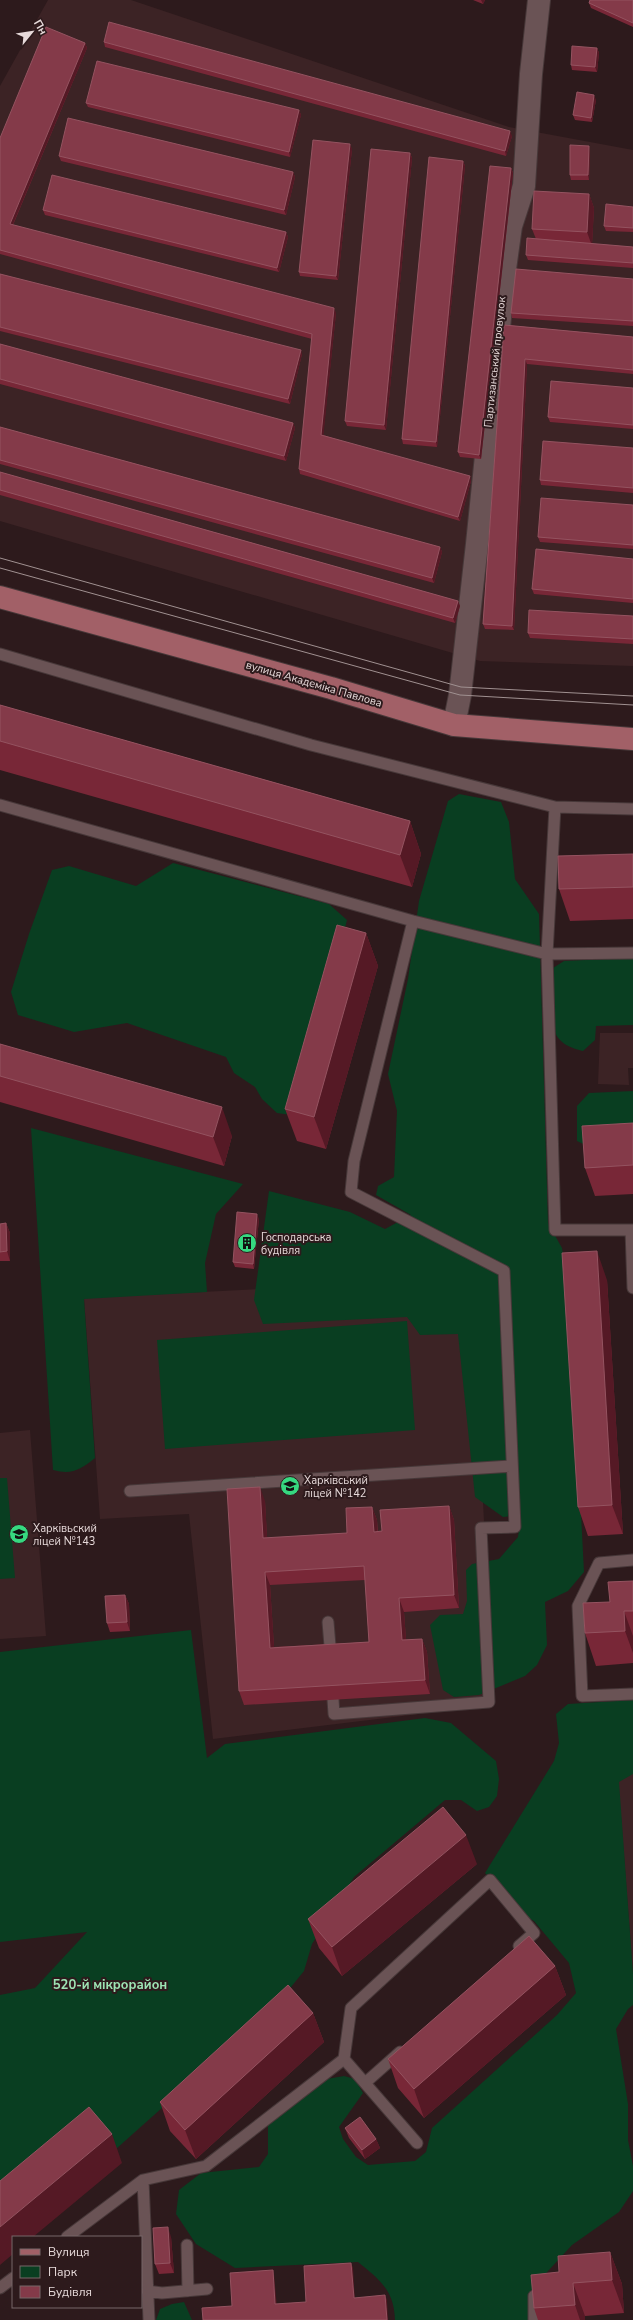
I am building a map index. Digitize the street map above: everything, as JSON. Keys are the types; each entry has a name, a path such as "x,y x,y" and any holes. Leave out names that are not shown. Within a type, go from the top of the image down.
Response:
{"main road":[{"name":"вулиця Академіка Павлова","path":"0,596 331,688 454,725 633,739"}],"street":[{"name":"Партизанський провулок","path":"454,725 460,695 475,568 505,269 512,226 524,186 531,74 539,0"}],"lane":[{"path":"0,654 311,745 555,807 633,809"},
{"path":"0,805 413,921 547,954 633,953"},
{"path":"555,807 547,954 555,1230 632,1230 633,1288"},
{"path":"328,1622 334,1714 489,1702 481,1528 515,1527 504,1271 351,1192 354,1161 413,921"},
{"path":"130,1491 512,1466"},
{"path":"633,1560 599,1563 578,1606 582,1696 633,1694"},
{"path":"68,2236 143,2180 206,2166 344,2059 351,2008 490,1880 534,1933 511,1954"},
{"path":"365,2083 406,2047"},
{"path":"344,2059 417,2143"},
{"path":"143,2180 149,2320"},
{"path":"187,2245 188,2291"},
{"path":"0,2288 12,2279"},
{"path":"148,2291 188,2291 207,2289"},
{"path":"534,2320 533,2296 546,2295"}],"shaded area":[{"path":"48,0 131,0 509,127 633,150 633,666 480,661 0,521 0,86"},
{"path":"600,1033 633,1033 633,1068 628,1068 629,1085 598,1084"},
{"name":"Харківський ліцей №142","path":"472,1278 493,1705 213,1739 189,1514 100,1519 84,1298"},
{"name":"Харківьский ліцей №143","path":"30,1430 46,1636 0,1639 0,1433"},
{"path":"633,1737 633,1974 615,1738"}],"green space":[{"path":"459,794 501,802 509,822 515,879 539,914 548,1223 562,1248 570,1298 584,1572 568,1591 545,1602 547,1645 537,1665 525,1676 479,1695 454,1697 443,1690 430,1625 440,1615 463,1614 467,1601 466,1570 472,1564 499,1559 518,1537 521,1515 503,1517 475,1497 458,1334 420,1335 407,1317 263,1324 254,1300 269,1191 350,1212 385,1229 411,1215 376,1195 378,1186 394,1177 397,1111 388,1074 408,979 419,901 448,801"},
{"path":"173,863 329,904 347,920 298,1109 291,1115 277,1113 262,1099 255,1087 234,1073 226,1057 127,1023 74,1032 18,1015 11,992 29,934 52,870 69,866 136,886"},
{"path":"633,959 633,1025 596,1026 595,1040 583,1051 566,1045 559,1039 554,1030 552,1010 553,968 564,961"},
{"path":"633,1091 633,1144 594,1149 577,1141 577,1106 589,1093"},
{"path":"31,1128 243,1184 216,1214 205,1263 207,1292 84,1299 95,1458 85,1466 71,1472 53,1470"},
{"path":"407,1321 415,1430 165,1449 157,1340"},
{"path":"0,1478 7,1478 15,1578 0,1579"},
{"path":"191,1630 207,1758 225,1744 425,1718 451,1723 496,1761 499,1779 497,1796 489,1807 477,1811 461,1800 445,1800 354,1877 312,1944 304,1971 274,2008 116,2149 83,2112 17,2174 0,2187 0,1995 35,1988 87,1932 0,1942 0,1652"},
{"path":"633,1700 633,1774 619,1782 633,1974 633,2005 628,2009 616,2029 628,2104 628,2140 633,2166 633,2191 619,2212 572,2245 537,2283 528,2297 528,2320 395,2320 389,2293 373,2274 358,2262 235,2268 196,2244 176,2214 179,2190 201,2173 259,2167 268,2154 268,2125 327,2079 344,2076 355,2079 363,2093 339,2127 343,2139 356,2157 368,2165 415,2161 426,2152 432,2128 557,2015 576,1993 569,1963 534,1921 523,1915 485,1873 554,1761 559,1743 556,1714 568,1704"},
{"path":"184,2302 192,2320 156,2320 160,2309 172,2304"}],"building":[{"path":"590,0 633,0 633,23 589,3"},
{"path":"109,22 510,131 505,151 104,42"},
{"path":"46,27 85,43 10,224 334,308 321,435 470,476 458,517 299,469 312,334 0,250 0,138"},
{"path":"572,46 597,48 595,67 571,65"},
{"path":"97,61 299,110 289,152 86,103"},
{"path":"577,92 594,95 591,118 573,115"},
{"path":"68,118 293,172 284,210 59,156"},
{"path":"313,140 350,144 336,276 299,272"},
{"path":"570,145 589,146 588,175 570,175"},
{"path":"371,149 410,153 384,425 345,421"},
{"path":"429,157 463,161 436,442 402,439"},
{"path":"490,166 511,168 479,455 458,452"},
{"path":"52,175 286,232 277,268 43,210"},
{"path":"534,191 589,194 587,232 532,229"},
{"path":"606,204 633,207 633,228 604,226"},
{"path":"527,238 633,247 633,263 526,255"},
{"path":"516,269 633,279 633,321 511,313"},
{"path":"0,274 301,350 288,399 0,327"},
{"path":"504,325 633,337 633,370 525,359 512,626 483,624"},
{"path":"0,344 293,423 284,456 0,379"},
{"path":"551,381 633,388 633,425 548,417"},
{"path":"0,427 440,547 432,578 0,460"},
{"path":"543,441 633,448 633,488 540,480"},
{"path":"0,472 458,601 453,618 0,490"},
{"path":"541,498 633,505 633,545 538,537"},
{"path":"536,549 633,559 633,599 532,589"},
{"path":"529,610 633,616 633,639 528,633"},
{"path":"0,705 410,821 400,855 0,741"},
{"path":"633,854 633,887 559,889 558,856"},
{"path":"337,925 366,933 314,1117 285,1109"},
{"path":"0,1044 222,1107 213,1137 0,1076"},
{"path":"633,1123 633,1165 585,1168 582,1126"},
{"name":"Господарська будівля","path":"237,1212 257,1214 253,1264 233,1262"},
{"path":"6,1223 7,1251 0,1252 0,1224"},
{"path":"597,1251 612,1505 578,1507 562,1253"},
{"path":"260,1487 263,1538 347,1533 346,1508 372,1507 374,1532 382,1531 380,1510 449,1506 454,1595 399,1598 402,1640 422,1639 425,1680 239,1691 227,1489","holes":["364,1566 369,1642 270,1648 265,1572"]},
{"path":"633,1581 633,1611 624,1611 625,1631 585,1633 583,1603 610,1602 608,1582"},
{"path":"125,1595 127,1622 107,1623 105,1596"},
{"path":"443,1807 466,1835 332,1947 308,1919"},
{"path":"529,1936 555,1966 414,2089 388,2059"},
{"path":"288,1985 313,2013 185,2130 160,2102"},
{"path":"89,2107 112,2134 0,2227 0,2181"},
{"path":"360,2117 376,2139 362,2150 345,2128"},
{"path":"168,2227 170,2263 155,2264 153,2228"},
{"path":"610,2252 612,2280 573,2283 575,2305 534,2308 531,2275 559,2272 558,2256"},
{"path":"351,2263 354,2298 385,2295 387,2320 203,2320 202,2308 232,2306 230,2273 273,2270 275,2304 306,2302 304,2266"}],"tram line":[{"path":"0,558 461,687 633,696"},
{"path":"0,568 460,695 633,705"}],"place":[{"name":"Господарська будівля","path":"247,1243"},
{"name":"Харківський ліцей №142","path":"290,1486"},
{"name":"Харківьский ліцей №143","path":"19,1534"}],"district":[{"name":"520-й мікрорайон","path":"110,1985"}]}
